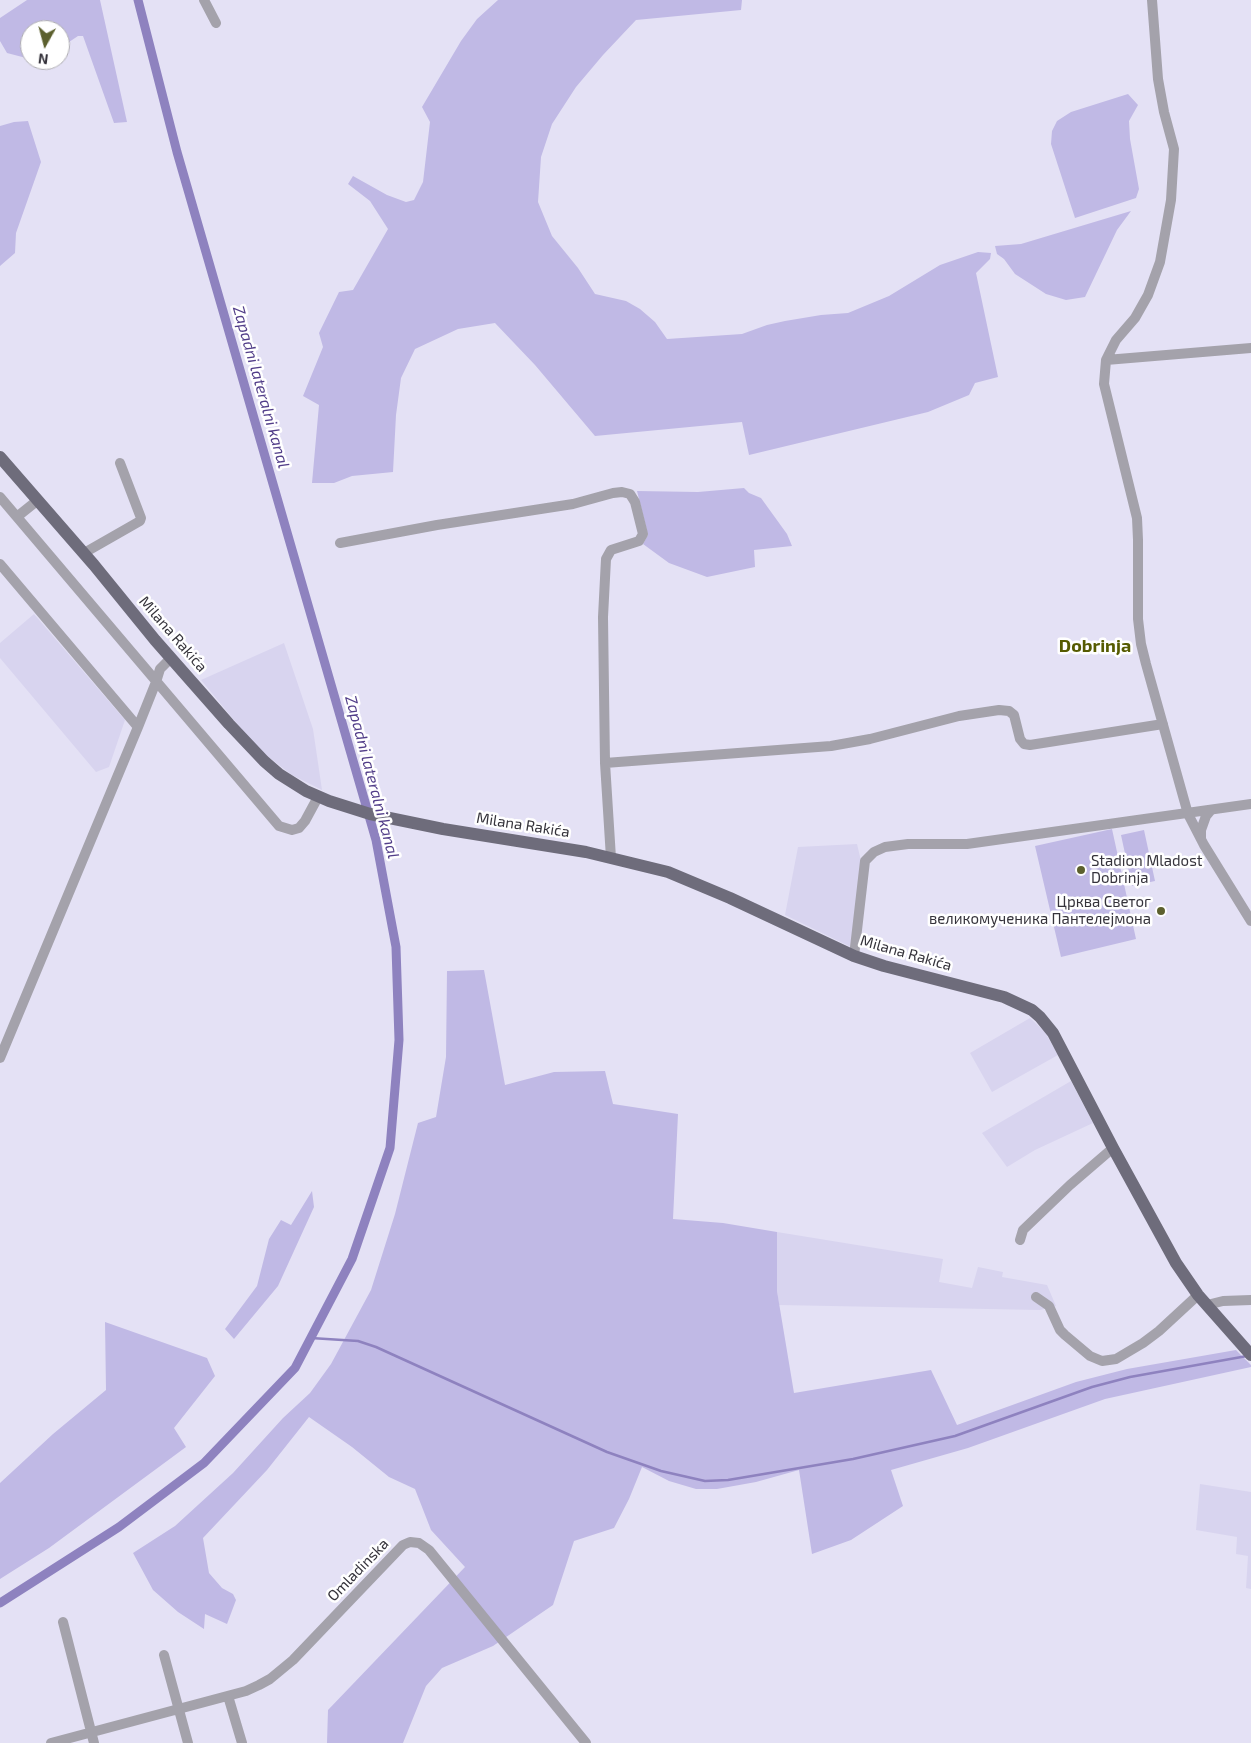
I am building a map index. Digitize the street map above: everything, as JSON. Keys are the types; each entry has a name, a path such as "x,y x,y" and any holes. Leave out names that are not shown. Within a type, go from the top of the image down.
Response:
{"main road":[{"name":"Milana Rakića","path":"0,457 264,762 279,774 318,798 391,819 586,852 668,872 761,912 854,956 884,966 1004,997 1032,1010 1053,1032 1113,1148 1176,1263 1198,1295 1247,1350"}],"street":[{"path":"204,0 216,24"},
{"path":"1152,0 1158,79 1164,112 1174,149 1171,200 1160,262 1148,295 1135,318 1116,340 1106,360 1104,373 1106,395 1137,518 1138,619 1141,644 1163,724 1188,814 1201,840 1251,921"},
{"path":"1106,360 1251,348"},
{"path":"84,553 140,521 141,518 120,463"},
{"path":"340,543 437,525 573,504 613,493 622,492 630,494 635,502 643,534 639,542 611,550 606,559 602,617 605,763 611,858"},
{"path":"0,497 280,826 292,830 299,828 318,798"},
{"path":"18,516 38,500"},
{"path":"0,564 138,726"},
{"path":"0,1058 160,669 172,658"},
{"path":"605,763 831,746 870,739 959,716 999,710 1009,711 1014,715 1020,739 1024,744 1030,745 1163,724"},
{"path":"854,956 865,862 874,852 885,847 908,844 967,844 1251,804"},
{"path":"1201,840 1201,830 1206,816 1211,810"},
{"path":"1020,1240 1023,1230 1070,1185 1113,1148"},
{"path":"1036,1297 1049,1306 1060,1330 1065,1336 1090,1356 1102,1360 1116,1359 1144,1343 1198,1295"},
{"path":"1207,1306 1213,1302 1251,1300"},
{"name":"Omladinska","path":"51,1743 228,1696 259,1685 282,1669 403,1545 410,1542 419,1543 430,1550 586,1743"},
{"path":"63,1622 94,1743"},
{"path":"164,1655 188,1743"},
{"path":"228,1696 242,1743"}],"shaded area":[{"path":"27,0 100,0 127,122 114,123 83,36 78,36 70,41 70,20 20,20 20,56 7,53 0,41 0,18"},
{"path":"498,0 742,0 741,10 636,20 576,87 552,124 541,157 538,202 552,236 578,268 595,294 626,301 640,309 655,322 667,339 742,334 785,321 848,313 889,296 940,265 978,252 991,253 990,259 976,273 998,377 975,383 969,395 928,412 749,455 742,422 595,436 535,365 495,323 458,329 415,349 401,378 396,415 393,472 352,476 334,483 312,483 319,405 303,396 323,347 319,333 339,292 353,290 388,229 370,201 348,184 353,176 387,195 406,202 414,200 423,182 430,122 422,107 461,41 477,19"},
{"path":"1128,94 1138,105 1129,121 1130,139 1139,189 1136,198 1075,218 1051,144 1052,131 1057,121 1071,112"},
{"path":"28,121 41,162 16,233 15,253 0,266 0,126"},
{"path":"1131,211 1117,230 1085,297 1066,300 1046,294 1015,274 1004,259 997,254 995,246 1021,244"},
{"path":"744,488 749,493 761,498 787,534 792,546 754,550 755,567 707,577 669,563 643,544 648,535 637,491 698,492"},
{"path":"34,614 125,720 109,767 96,772 0,658 0,643"},
{"path":"284,643 313,729 322,790 292,775 258,749 201,680"},
{"name":"Stadion Mladost Dobrinja","path":"1112,829 1136,939 1061,957 1035,846"},
{"path":"1144,830 1155,881 1132,886 1121,835"},
{"path":"857,844 861,861 853,948 785,915 798,847"},
{"path":"484,970 505,1085 554,1072 605,1071 613,1104 678,1114 673,1219 723,1223 777,1232 777,1291 794,1393 931,1370 957,1425 1076,1382 1127,1369 1236,1350 1251,1367 1105,1399 968,1448 891,1470 903,1506 851,1540 812,1554 799,1470 756,1482 717,1489 696,1489 669,1481 642,1467 629,1499 614,1528 574,1541 553,1605 493,1646 442,1668 426,1686 403,1743 327,1743 328,1710 465,1567 431,1530 415,1489 389,1477 352,1447 309,1417 267,1470 203,1538 209,1573 222,1588 233,1594 236,1600 227,1624 205,1614 204,1629 178,1612 153,1590 133,1553 175,1526 233,1473 283,1418 310,1393 331,1364 371,1290 395,1214 418,1123 436,1117 446,1057 447,971"},
{"path":"1030,1018 1045,1032 1058,1055 992,1092 970,1053"},
{"path":"1071,1081 1093,1123 1035,1150 1007,1167 982,1133"},
{"path":"312,1191 314,1207 278,1286 234,1339 225,1329 257,1286 269,1239 281,1220 291,1225"},
{"path":"777,1232 943,1259 939,1282 972,1288 978,1267 1003,1272 1002,1277 1047,1285 1056,1306 1040,1310 779,1305 777,1291"},
{"path":"105,1322 207,1358 215,1376 174,1428 186,1447 49,1548 0,1579 0,1483 53,1434 106,1390"},
{"path":"1200,1484 1251,1492 1251,1589 1246,1588 1248,1556 1236,1554 1237,1537 1196,1530"}],"waterway":[{"name":"Zapadni lateralni kanal","path":"0,1603 119,1527 204,1463 295,1368 352,1259 390,1148 399,1040 396,947 376,840 177,152 138,0"},
{"path":"311,1338 358,1341 376,1347 607,1452 661,1471 705,1481 728,1480 853,1459 955,1436 1092,1387 1130,1377 1247,1356"}],"place":[{"name":"Stadion Mladost Dobrinja","path":"1081,870"},
{"name":"Црква Светог великомученика Пантелејмона","path":"1161,911"}],"district":[{"name":"Dobrinja","path":"1095,646"}]}
